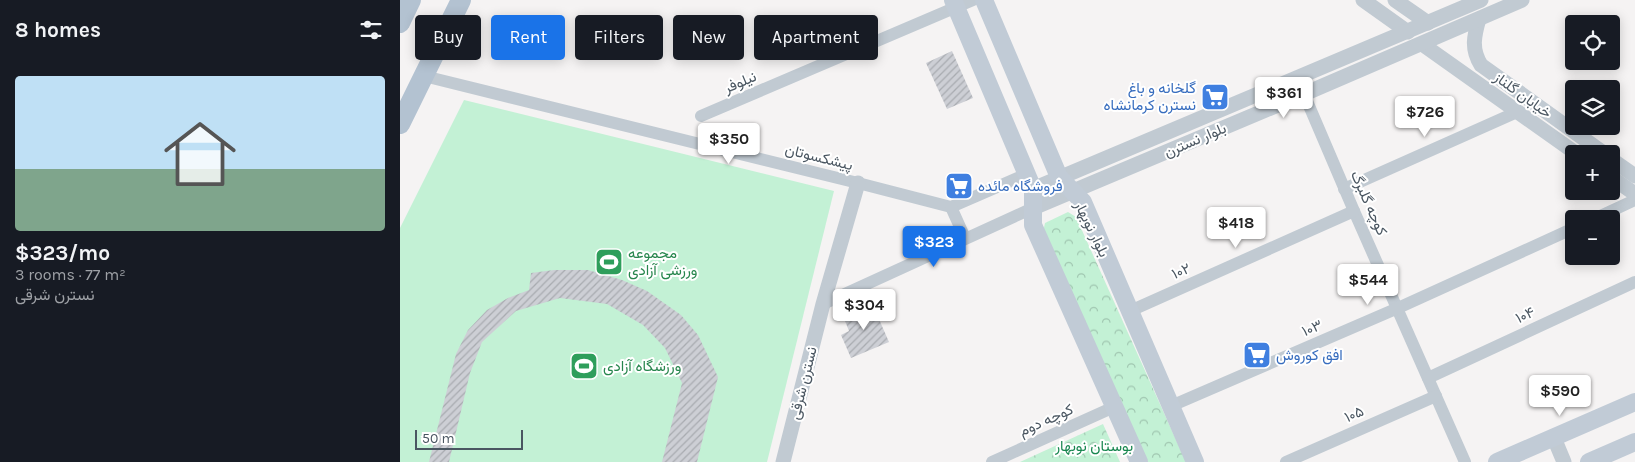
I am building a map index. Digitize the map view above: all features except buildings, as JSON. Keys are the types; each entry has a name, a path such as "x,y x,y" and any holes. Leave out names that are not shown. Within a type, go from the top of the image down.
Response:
{"main road":[{"path":"400,23 411,0"},
{"path":"400,124 461,0"},
{"name":"بلوار نوبهار","path":"984,0 1059,178 1083,202 1195,462"},
{"path":"955,4 1030,181 1034,208 1033,225 1139,462"},
{"path":"1497,462 1635,402"},
{"path":"1589,462 1635,442"}],"street":[{"name":"نیلوفر","path":"701,116 955,4 974,0"},
{"path":"1363,0 1408,32"},
{"path":"1395,0 1428,23"},
{"name":"بلوار نسترن","path":"1030,181 1059,178 1481,0"},
{"name":"بلوار نسترن","path":"1034,208 1522,0"},
{"name":"خیابان گلناز","path":"1479,19 1474,38 1474,48 1475,56 1481,65 1592,145"},
{"name":"خیابان گلناز","path":"1422,44 1565,146"},
{"name":"پیشکسوتان","path":"424,76 858,183 951,208"},
{"name":"کوچه گلبرگ","path":"1304,94 1465,462"},
{"path":"1344,189 1517,112"},
{"path":"1620,165 1635,176"},
{"path":"965,238 951,208 1030,181"},
{"name":"نسترن شرقی","path":"783,462 823,304 858,183"},
{"path":"1620,183 1635,194"},
{"path":"1613,210 1635,200"},
{"path":"823,304 1034,208"},
{"name":"۱۰۲","path":"1130,311 1354,211"},
{"name":"۱۰۳","path":"1171,406 1398,308 1565,232"},
{"name":"۱۰۴","path":"1428,378 1635,282"},
{"name":"۱۰۵","path":"1286,462 1436,396"},
{"name":"کوچه دوم","path":"992,462 1114,407"},
{"path":"1554,438 1564,462"}],"green space":[{"name":"مجموعه ورزشی آزادی","path":"464,100 834,191 767,462 400,462 400,228"},
{"path":"1068,212 1076,217 1186,462 1148,462 1043,232 1045,223"},
{"name":"بوستان نوبهار","path":"1103,424 1120,462 1020,462"}],"place":[{"name":"گلخانه و باغ نسترن کرمانشاه","path":"1215,97"},
{"name":"فروشگاه مائده","path":"959,186"},
{"name":"مجموعه ورزشی آزادی","path":"609,262"},
{"name":"افق کوروش","path":"1257,355"},
{"name":"ورزشگاه آزادی","path":"584,366"}]}
